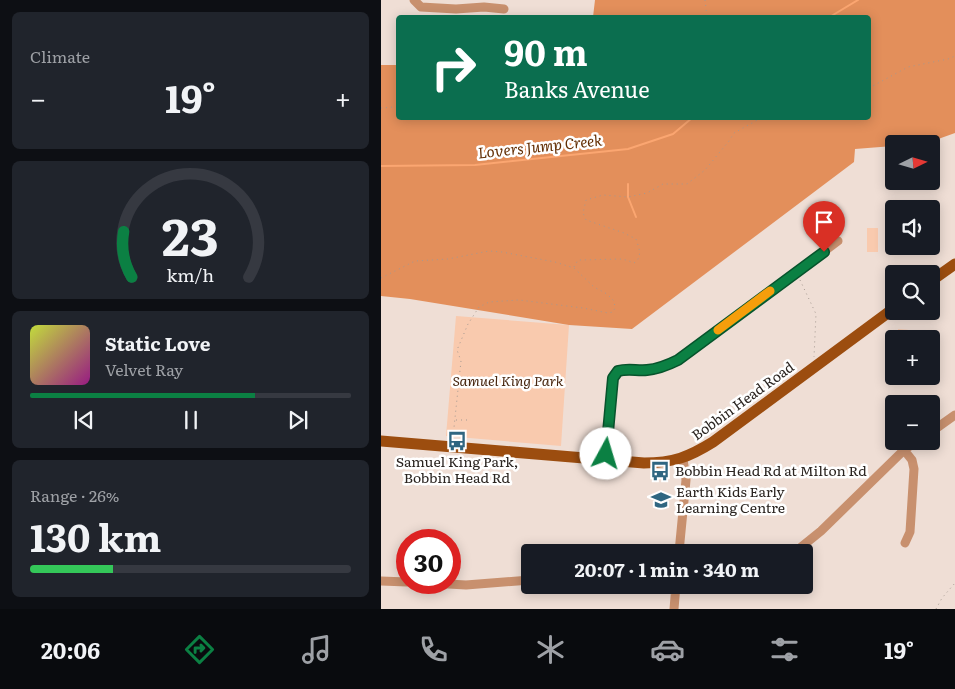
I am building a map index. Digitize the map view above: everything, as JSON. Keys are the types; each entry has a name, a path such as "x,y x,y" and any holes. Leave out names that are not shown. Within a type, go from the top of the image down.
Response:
{"main road":[{"path":"940,275 955,264"},
{"name":"Bobbin Head Road","path":"381,441 605,460 659,463 683,459 713,442 885,315"}],"street":[{"path":"414,0 421,7 456,9 484,7 504,9"},
{"path":"605,460 613,378 618,371 662,368 678,360 838,241"},
{"path":"940,426 955,415"},
{"path":"805,544 821,531 904,450 911,460 914,469 910,532 905,543"},
{"path":"680,544 686,480 683,459"},
{"path":"381,581 396,582"},
{"path":"461,585 521,581"},
{"path":"674,609 675,594"}],"path":[{"path":"705,0 707,15"},
{"path":"871,87 908,67 955,56"},
{"path":"381,108 396,108"},
{"path":"573,268 578,260 623,259 634,263 637,261 640,253 636,239 587,220 583,213 586,200 603,196 628,197 647,193 663,184 687,184 705,170 734,133 757,120"},
{"path":"381,278 415,261 502,252 555,262 573,268 614,301 615,308 613,312 608,313 519,300 489,302 479,307 468,324 457,350 461,361 452,447"},
{"path":"796,272 816,314 814,357"},
{"path":"456,420 469,420"},
{"path":"936,609 942,598 955,583"}],"green space":[{"path":"867,228 878,228 878,252 867,252"},
{"name":"Samuel King Park","path":"456,316 569,325 561,446 446,436"}],"shaded area":[{"path":"595,0 955,0 955,133 940,138 940,135 885,135 885,147 855,149 854,162 632,329 569,325 381,296 381,65 396,65 396,120 871,120 871,15 593,15"}],"waterway":[{"name":"Lovers Jump Creek","path":"833,15 858,0"},
{"name":"Lovers Jump Creek","path":"381,166 475,165 628,149 673,134 690,120"},
{"path":"628,184 628,197 636,217"}],"slow traffic":[{"path":"718,330 770,291"}],"place":[{"name":"Samuel King Park, Bobbin Head Rd","path":"457,441"},
{"name":"Bobbin Head Rd at Milton Rd","path":"660,471"},
{"name":"Earth Kids Early Learning Centre","path":"661,500"}],"route":[{"path":"606,454 613,378 618,371 662,368 678,360 824,252"}]}
